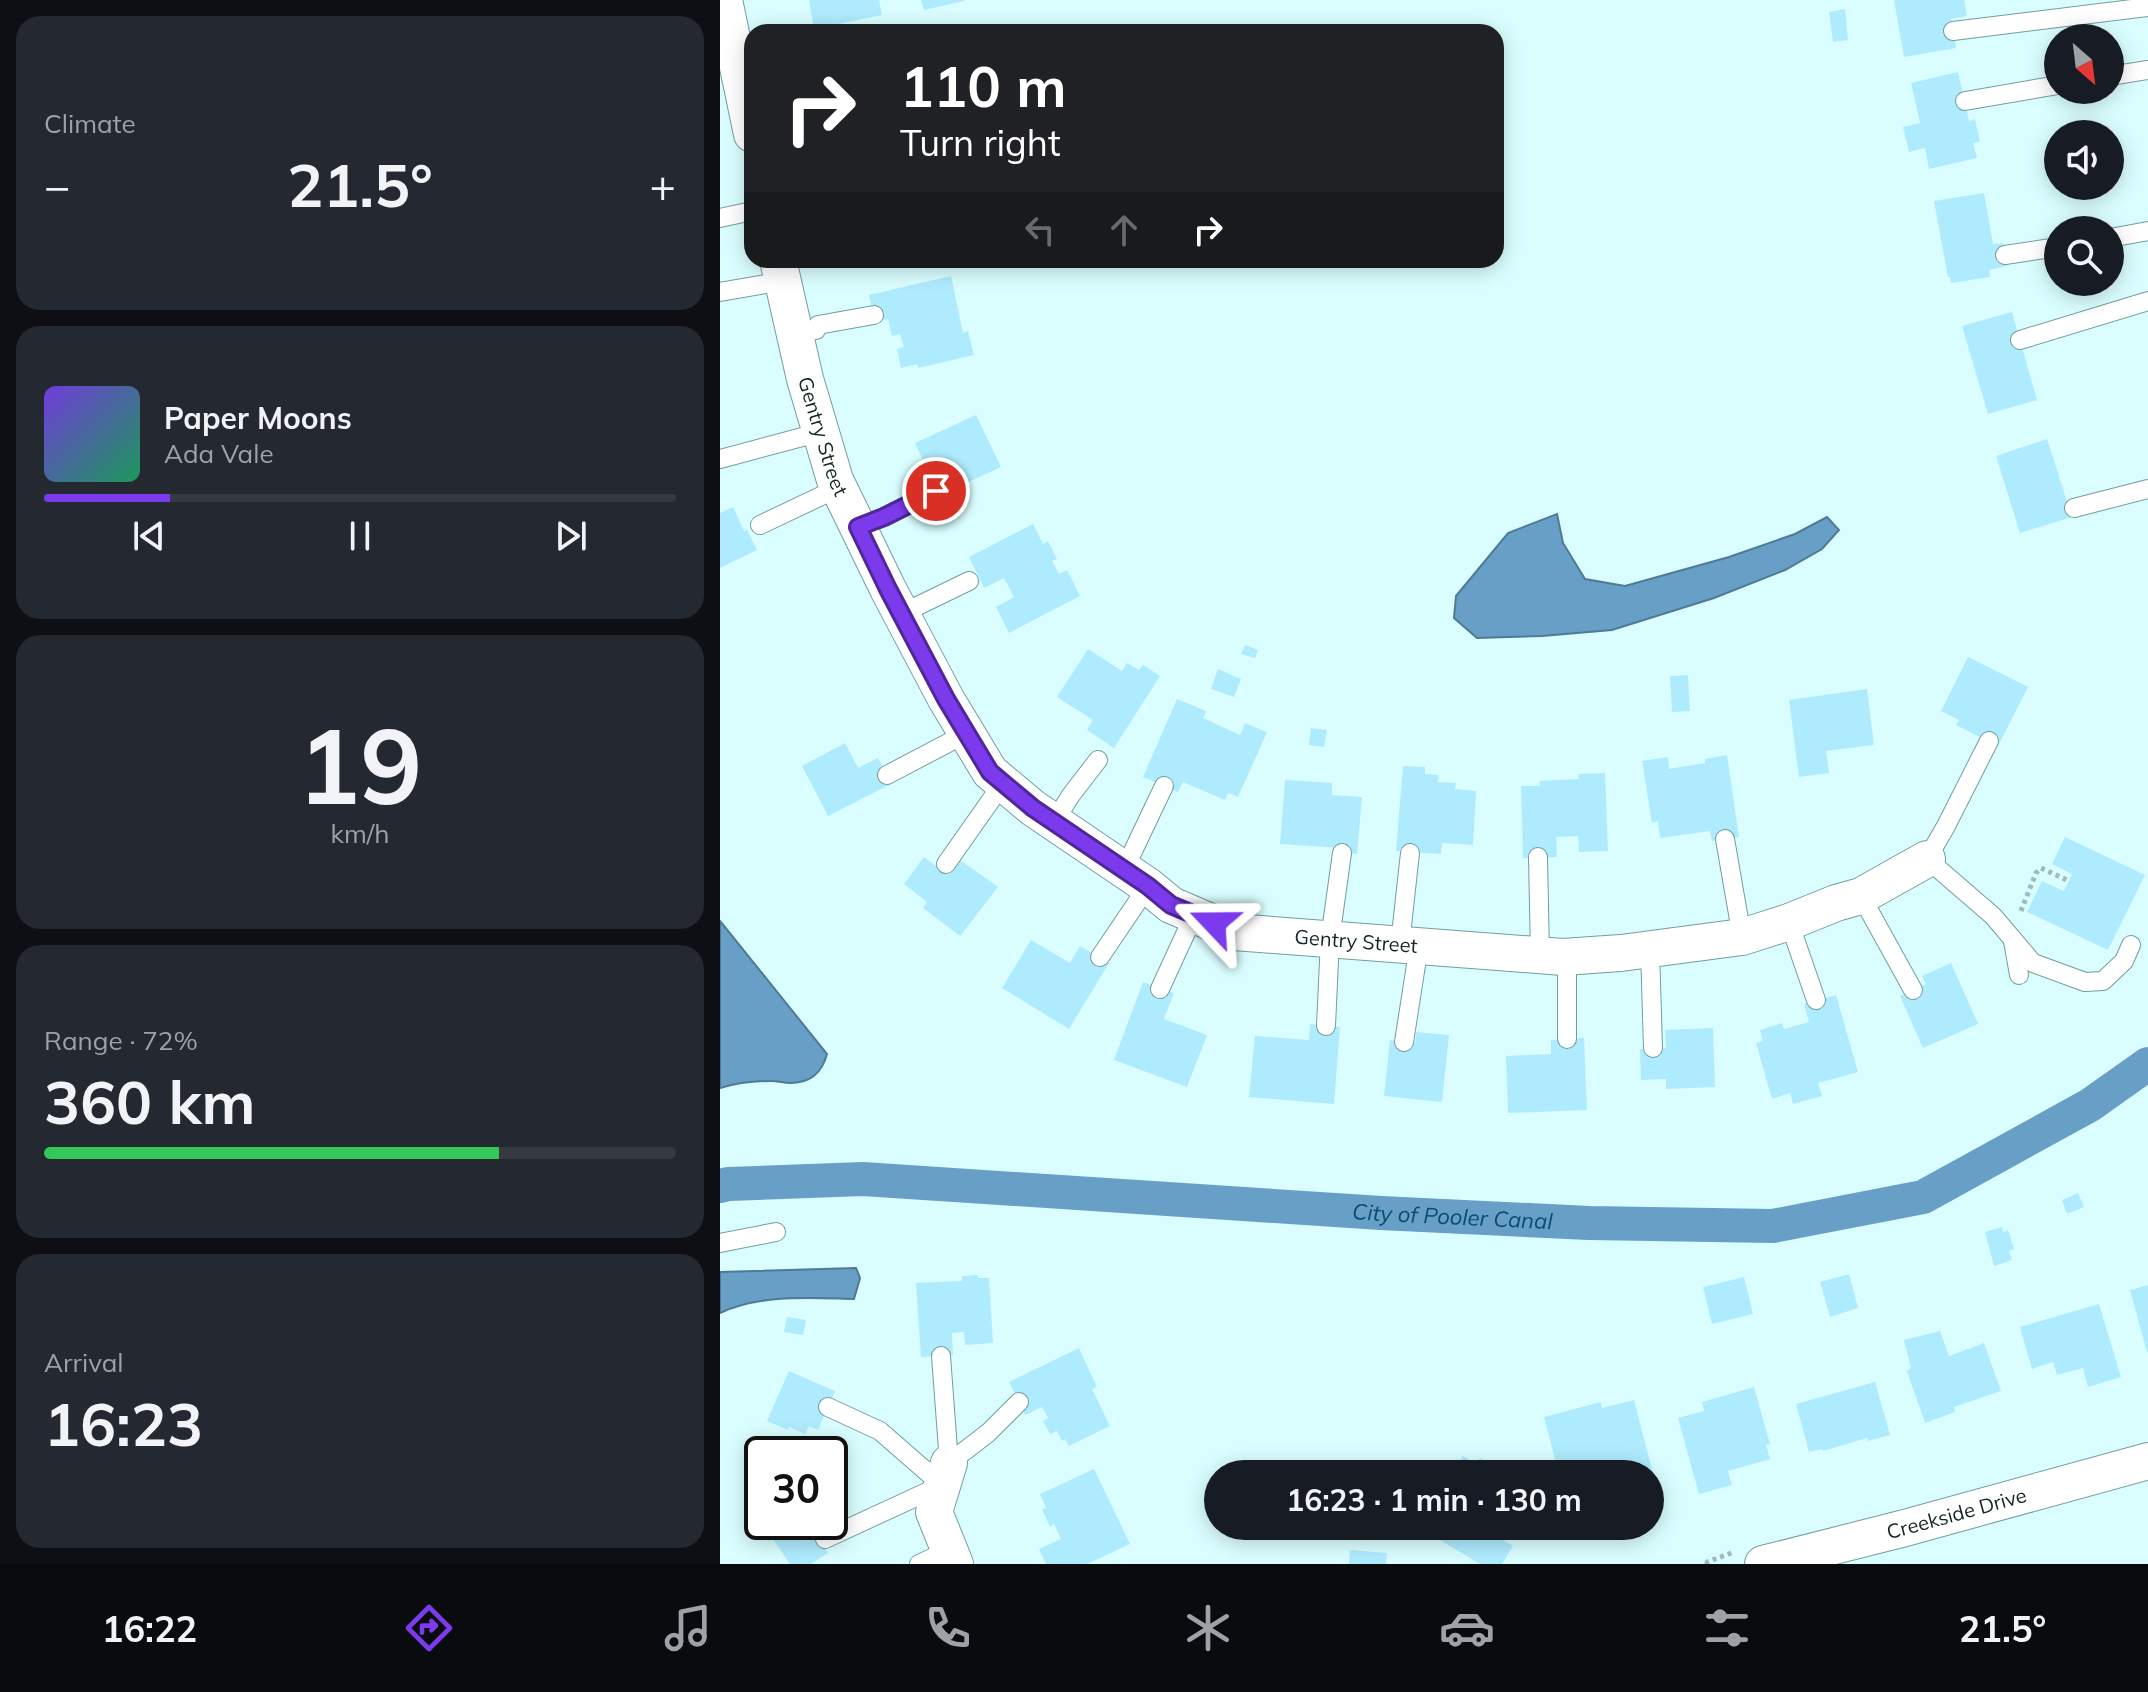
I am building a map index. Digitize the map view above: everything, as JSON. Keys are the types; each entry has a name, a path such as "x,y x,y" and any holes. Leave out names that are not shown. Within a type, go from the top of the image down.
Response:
{"street":[{"path":"724,0 744,96"},
{"name":"Gentry Street","path":"780,270 805,379 838,488 946,699 990,772 1171,905 1234,932 1554,956 1650,949 1742,937 1861,896 1927,859"},
{"name":"Creekside Drive","path":"1763,1564 2148,1461"},
{"path":"941,1559 934,1512 946,1474"}],"lane":[{"path":"1953,31 2148,7"},
{"path":"2124,74 2148,70"},
{"path":"1965,101 2044,87"},
{"path":"720,218 744,213"},
{"path":"2124,235 2148,231"},
{"path":"2005,255 2044,249"},
{"path":"720,292 780,270"},
{"path":"2020,340 2148,301"},
{"path":"795,334 816,330 818,325 874,315"},
{"path":"720,459 821,432"},
{"path":"760,525 838,488"},
{"path":"2074,508 2148,489"},
{"path":"858,527 936,491"},
{"path":"901,614 969,581"},
{"path":"887,775 967,733"},
{"path":"1989,741 1927,859 1993,916 2033,963 2085,982 2103,981 2124,961 2131,945"},
{"path":"1054,822 1098,760"},
{"path":"946,864 1003,783"},
{"path":"1100,957 1136,878 1164,786"},
{"path":"1725,839 1742,937"},
{"path":"1326,1026 1330,939 1342,853"},
{"path":"1404,1042 1410,945 1410,853"},
{"path":"1538,857 1567,1039"},
{"path":"1861,896 1913,990"},
{"path":"1160,989 1194,915"},
{"path":"1789,922 1816,1000"},
{"path":"2011,937 2019,975"},
{"path":"1650,949 1653,1048"},
{"path":"720,1243 776,1232"},
{"path":"941,1356 946,1474"},
{"path":"848,1527 946,1474 1019,1402"},
{"path":"828,1407 880,1431 946,1474"}],"path":[{"path":"2011,937 2036,873 2041,868 2069,881"}],"water":[{"path":"1557,514 1563,543 1585,579 1625,586 1729,557 1795,534 1827,517 1839,530 1822,549 1785,570 1714,598 1612,630 1477,638 1454,618 1456,596 1508,533"},
{"path":"720,921 827,1054 819,1072 810,1079 797,1083 751,1082 720,1088"},
{"path":"856,1268 860,1278 854,1299 769,1300 720,1313 720,1272"}],"building":[{"path":"809,0 879,0 882,15 838,24 813,24"},
{"path":"921,0 964,0 964,1 924,10"},
{"path":"1894,0 1964,0 1967,16 1951,19 1956,48 1904,57"},
{"path":"1845,9 1848,40 1833,42 1829,12"},
{"path":"1958,72 1969,121 1975,119 1980,142 1973,143 1977,158 1929,169 1925,148 1909,152 1903,127 1920,123 1911,83"},
{"path":"1984,193 1993,244 2003,243 2007,266 1989,270 1990,277 1951,283 1934,201"},
{"path":"951,276 963,333 968,331 974,355 918,368 917,364 901,368 897,349 904,347 900,334 892,336 888,319 875,322 869,295"},
{"path":"2012,312 2037,400 1988,414 1962,326"},
{"path":"976,415 1001,467 947,492 936,468 928,471 915,443"},
{"path":"2047,439 2072,517 2020,533 1996,456"},
{"path":"733,507 757,550 720,568 720,513"},
{"path":"1033,524 1043,544 1048,541 1057,559 1052,561 1059,574 1067,570 1080,596 1009,633 996,607 1014,597 1004,578 984,588 969,557"},
{"path":"1245,645 1258,650 1255,658 1241,654"},
{"path":"1088,649 1122,671 1127,663 1139,670 1143,665 1160,676 1114,748 1087,730 1093,720 1057,697"},
{"path":"1968,657 2028,687 1998,746 1956,725 1959,720 1941,711"},
{"path":"1218,669 1241,679 1234,697 1211,689"},
{"path":"1688,675 1690,711 1672,712 1670,676"},
{"path":"1867,689 1874,745 1826,751 1829,773 1799,777 1789,700"},
{"path":"1177,699 1206,711 1203,718 1240,735 1245,723 1267,732 1238,797 1228,793 1225,800 1183,782 1178,792 1143,777"},
{"path":"1311,728 1327,730 1324,747 1309,745"},
{"path":"845,743 858,768 878,758 891,784 828,816 802,766"},
{"path":"1727,755 1739,837 1712,841 1710,831 1660,838 1658,821 1652,823 1642,761 1668,757 1669,769 1705,763 1705,759"},
{"path":"1403,766 1425,767 1425,774 1438,775 1438,782 1456,783 1455,789 1476,791 1473,845 1442,843 1441,854 1396,851"},
{"path":"1605,773 1608,851 1579,852 1578,836 1556,837 1557,857 1523,858 1521,786 1540,786 1539,781 1579,779 1578,774"},
{"path":"1285,780 1332,783 1332,795 1362,797 1357,854 1342,853 1343,848 1280,844"},
{"path":"2065,837 2145,875 2108,950 2027,912 2042,881 2064,891 2072,874 2052,864"},
{"path":"924,857 948,875 960,860 998,887 960,936 923,908 927,902 904,884"},
{"path":"1031,940 1070,963 1080,946 1109,963 1069,1029 1002,988"},
{"path":"1951,963 1978,1024 1923,1048 1900,996 1926,984 1922,976"},
{"path":"1143,982 1174,993 1164,1019 1207,1035 1187,1087 1114,1060"},
{"path":"1836,995 1858,1072 1818,1083 1822,1096 1793,1104 1790,1093 1772,1099 1756,1043 1763,1041 1760,1030 1782,1023 1784,1029 1809,1022 1804,1004"},
{"path":"1310,1024 1340,1027 1334,1104 1249,1097 1255,1036 1309,1040"},
{"path":"1713,1028 1715,1087 1666,1089 1666,1079 1641,1080 1640,1049 1666,1048 1665,1030"},
{"path":"1416,1032 1449,1035 1442,1102 1384,1096 1390,1040 1415,1043"},
{"path":"1584,1038 1587,1110 1508,1113 1506,1056 1551,1054 1551,1040"},
{"path":"2078,1193 2084,1207 2067,1214 2062,1200"},
{"path":"2002,1227 2003,1232 2008,1230 2014,1249 2009,1251 2012,1260 1994,1266 1985,1232"},
{"path":"1849,1274 1858,1308 1830,1317 1820,1282"},
{"path":"978,1275 978,1278 989,1278 993,1343 965,1345 964,1332 952,1333 953,1355 921,1357 916,1283 962,1281 962,1276"},
{"path":"1744,1277 1753,1314 1712,1324 1703,1287"},
{"path":"2148,1285 2148,1352 2147,1352 2130,1290"},
{"path":"2099,1304 2121,1377 2088,1387 2083,1368 2057,1375 2053,1362 2032,1369 2020,1327"},
{"path":"787,1317 806,1320 803,1335 784,1332"},
{"path":"1940,1331 1949,1356 1984,1343 2001,1391 1954,1407 1955,1412 1925,1423 1907,1371 1911,1368 1904,1340"},
{"path":"1079,1348 1097,1387 1092,1389 1110,1426 1069,1446 1057,1431 1050,1434 1043,1421 1048,1418 1042,1407 1025,1415 1009,1382"},
{"path":"789,1371 835,1391 818,1430 809,1426 805,1434 767,1421"},
{"path":"1875,1382 1890,1435 1809,1452 1796,1404"},
{"path":"1754,1387 1770,1444 1766,1445 1770,1459 1728,1471 1732,1485 1699,1494 1678,1418 1704,1411 1702,1402"},
{"path":"1634,1400 1650,1460 1555,1460 1544,1417 1601,1402 1602,1408"},
{"path":"1094,1469 1130,1544 1087,1564 1046,1564 1039,1549 1061,1539 1054,1524 1050,1527 1042,1509 1046,1508 1040,1494"},
{"path":"774,1540 819,1540 828,1553 811,1564 790,1564"},
{"path":"1440,1540 1503,1540 1513,1546 1502,1564 1480,1564"},
{"path":"1350,1550 1387,1553 1386,1564 1349,1564"}],"waterway":[{"name":"City of Pooler Canal","path":"720,1186 863,1179 1381,1213 1589,1223 1773,1226 1923,1197 2090,1105 2148,1064"}],"route":[{"path":"936,491 858,527 946,699 990,772 1033,808 1171,905 1214,923"}]}
